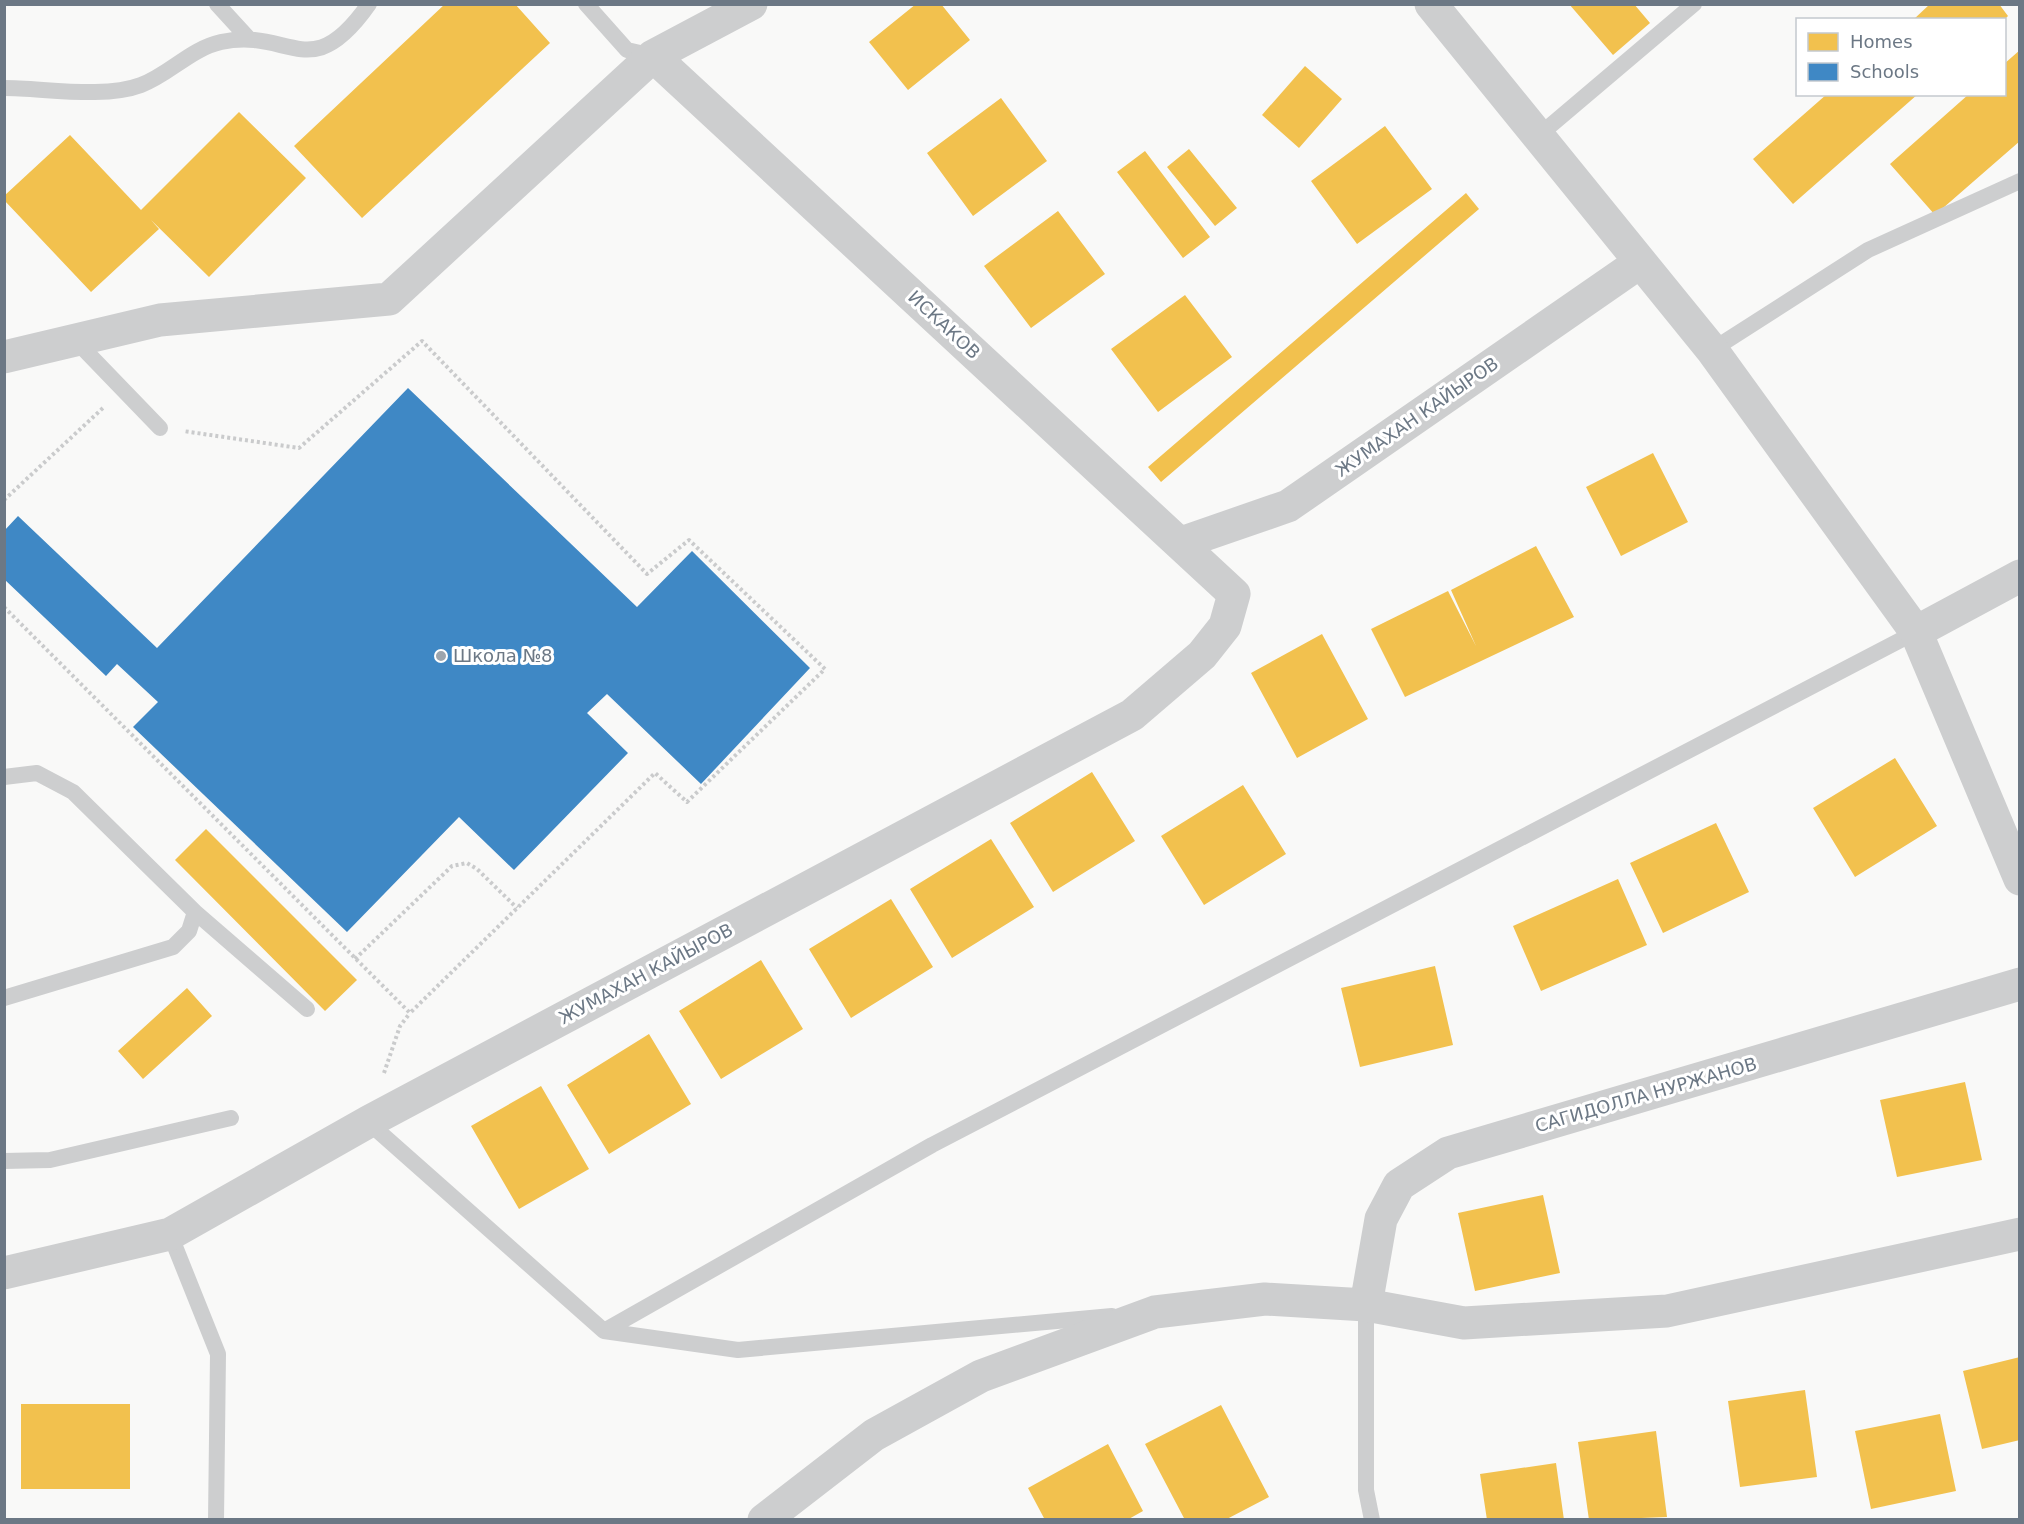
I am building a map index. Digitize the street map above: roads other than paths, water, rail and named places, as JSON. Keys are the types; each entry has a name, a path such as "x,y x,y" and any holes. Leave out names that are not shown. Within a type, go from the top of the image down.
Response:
{"street":[{"path":"4,357 160,320 389,299 653,56 751,4"},
{"path":"1431,4 1639,263 1712,350 1916,632 2019,879"},
{"name":"ИСКАКОВ","path":"653,56 1234,594"},
{"name":"ЖУМАХАН КАЙЫРОВ","path":"1181,543 1288,506 1639,263"},
{"path":"1916,632 2019,576"},
{"name":"ЖУМАХАН КАЙЫРОВ","path":"4,1273 170,1234 368,1122 1132,715 1202,655 1225,626 1234,594"},
{"name":"САГИДОЛЛА НУРЖАНОВ","path":"1366,1305 1381,1219 1400,1185 1448,1153 2019,984"},
{"path":"764,1520 874,1435 981,1376 1155,1312 1265,1299 1366,1305 1464,1323 1667,1311 2019,1234"}],"lane":[{"path":"217,4 249,39"},
{"path":"4,88 117,90 140,85 160,75 202,47 249,39 289,49 319,50 342,36 369,4"},
{"path":"586,4 627,50 653,56"},
{"path":"1537,137 1694,4"},
{"path":"1712,350 1868,250 2019,181"},
{"path":"76,341 160,428"},
{"path":"603,1332 932,1145 1916,632"},
{"path":"4,777 37,774 73,792 195,912 307,1009"},
{"path":"4,998 173,947 189,931 195,912"},
{"path":"4,1161 50,1160 231,1118"},
{"path":"368,1122 603,1332 738,1350 1155,1312"},
{"path":"170,1234 218,1354 216,1520"},
{"path":"1366,1305 1366,1490 1372,1520"}],"place":[{"name":"Школа №8","path":"441,656"}]}
